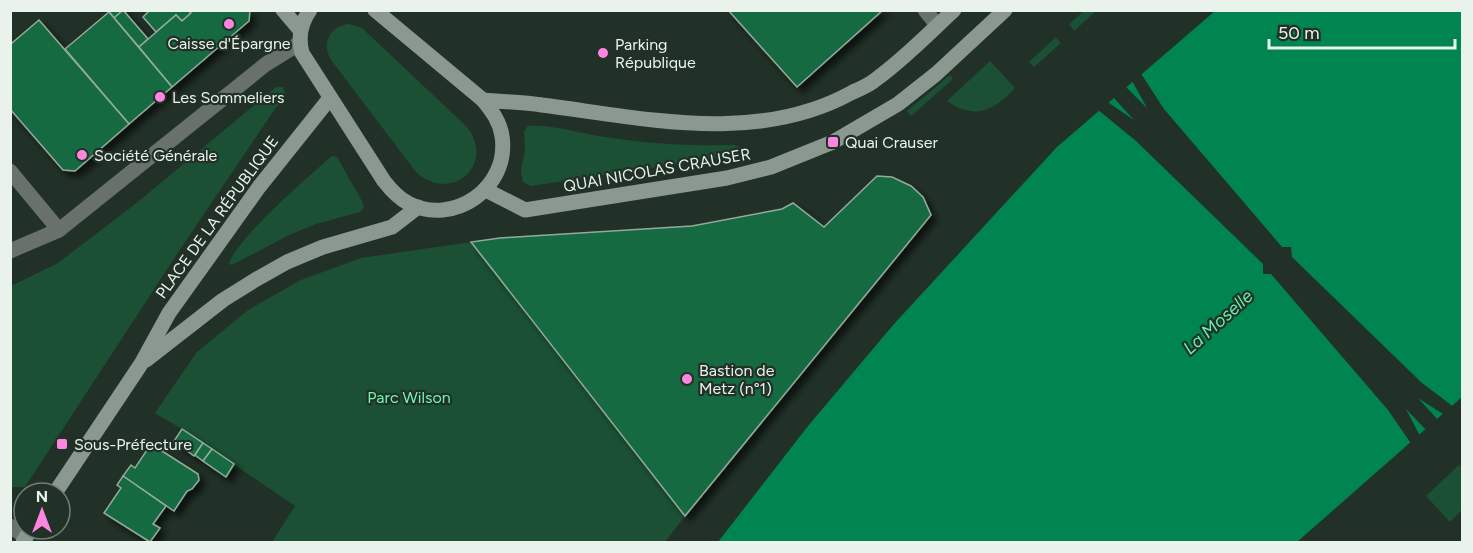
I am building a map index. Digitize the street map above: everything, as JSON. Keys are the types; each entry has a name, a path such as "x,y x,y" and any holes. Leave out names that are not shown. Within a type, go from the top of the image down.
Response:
{"main road":[{"path":"283,10 300,37 302,53 384,181 397,195 418,207 442,210 460,207 486,190 498,170 502,143 499,126 492,111 483,100 375,10"},
{"path":"300,37 310,10"},
{"name":"QUAI NICOLAS CRAUSER","path":"483,100 541,104 674,123 755,122 789,116 830,105 875,81 954,10"},
{"name":"QUAI NICOLAS CRAUSER","path":"486,190 525,210 716,180 771,167 833,142 898,104 936,74 1005,10"},
{"name":"PLACE DE LA RÉPUBLIQUE","path":"63,481 141,364 169,313 259,187 330,98"},
{"name":"PLACE DE LA RÉPUBLIQUE","path":"141,364 223,300 255,280 287,262 323,247 393,226 418,207"}],"street":[{"path":"925,10 938,25"},
{"path":"10,252 59,230 300,37"},
{"path":"10,171 59,230"}],"green space":[{"path":"1084,11 1096,11 1074,31 1069,24"},
{"path":"349,24 362,28 467,127 475,141 476,155 473,166 466,176 455,182 443,184 429,181 416,172 328,54 329,36 342,25"},
{"path":"1056,37 1061,43 1034,67 1029,62"},
{"path":"990,61 1015,88 1007,96 992,107 976,111 957,107 947,101"},
{"path":"950,75 953,79 911,116 907,111"},
{"path":"276,87 283,87 285,94 29,481 12,481 11,487 11,286 58,263 139,201"},
{"path":"528,126 547,126 596,136 654,143 734,145 740,147 740,150 734,154 709,159 531,186 523,182 521,171 525,150 524,131"},
{"path":"332,156 337,157 363,203 364,207 360,212 316,224 289,235 232,265 229,264 234,253 258,224"},
{"name":"Parc Wilson","path":"471,242 685,516 665,542 272,542 295,506 155,413 196,353 248,310 301,280 361,258"},
{"path":"1459,465 1462,469 1462,510 1450,522 1426,496"}],"water":[{"name":"La Moselle","path":"1215,11 1462,11 1462,397 1297,542 718,542 808,426 894,324 1057,147"}],"pier":[{"path":"1140,72 1164,109 1282,247 1291,247 1292,257 1422,383 1455,408 1446,416 1418,398 1439,421 1428,432 1406,409 1421,438 1412,445 1388,410 1271,274 1263,274 1263,264 1136,141 1097,109 1106,101 1134,120 1112,96 1124,85 1147,108 1131,79"}],"building":[{"path":"108,10 123,10 114,18"},
{"path":"123,10 148,39 139,47 114,18"},
{"path":"150,10 188,10 191,13 182,21 176,15 156,32 143,17"},
{"path":"188,10 250,10 249,21 172,87 139,47 176,15 182,21 191,13"},
{"path":"728,10 883,10 797,87"},
{"path":"109,12 172,87 129,124 65,49"},
{"path":"39,20 129,124 75,171 63,170 10,109 10,41 12,43"},
{"name":"Bastion de Metz (n°1)","path":"877,176 892,177 911,186 923,197 931,215 685,516 471,242 500,238 692,226 782,209 793,203 824,227"},
{"path":"182,429 203,443 194,456 174,441"},
{"path":"203,443 212,449 203,461 195,455"},
{"path":"151,444 198,474 199,480 192,489 187,491 174,511 123,476 131,465 135,468"},
{"path":"212,449 234,464 226,477 203,461"},
{"path":"123,476 166,506 153,524 160,528 150,542 104,513 121,488 117,485"}],"place":[{"name":"Caisse d'Épargne","path":"229,24"},
{"name":"Parking République","path":"603,53"},
{"name":"Les Sommeliers","path":"160,97"},
{"name":"Quai Crauser","path":"833,142"},
{"name":"Société Générale","path":"82,155"},
{"name":"Bastion de Metz (n°1)","path":"687,379"},
{"name":"Sous-Préfecture","path":"62,444"}]}
